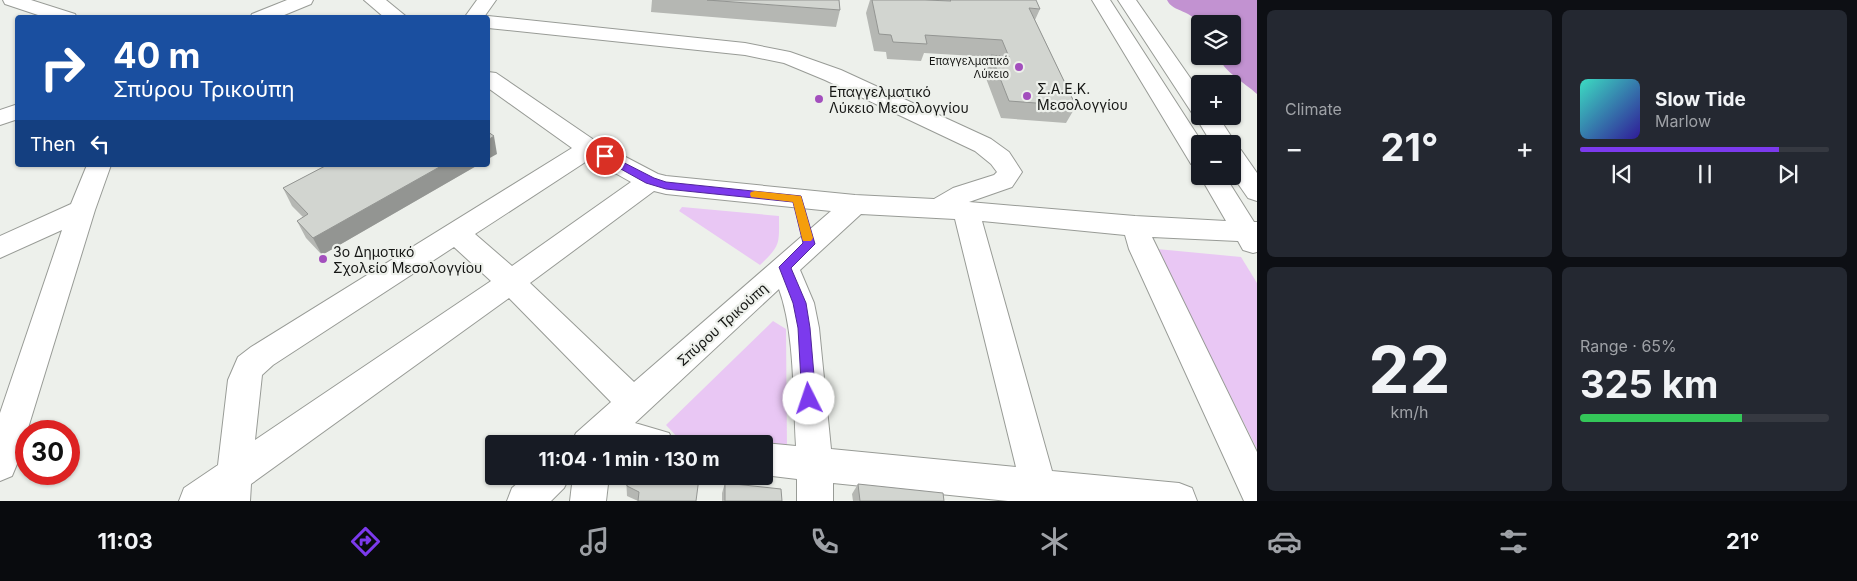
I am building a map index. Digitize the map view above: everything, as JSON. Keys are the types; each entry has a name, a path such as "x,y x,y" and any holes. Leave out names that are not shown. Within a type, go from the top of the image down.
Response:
{"street":[{"path":"12,0 59,15"},
{"path":"266,15 304,0"},
{"path":"373,0 394,15"},
{"path":"474,15 487,0"},
{"path":"1101,0 1191,144"},
{"path":"1127,0 1191,95"},
{"path":"490,22 745,49 790,58 833,75 983,145 1007,165 1010,172 1003,181 962,194 952,210 1040,493"},
{"path":"490,79 589,148 650,181 687,189 855,204 952,210 1253,238"},
{"path":"0,118 15,112"},
{"path":"233,488 244,380 249,367 262,356 589,148"},
{"path":"0,464 82,210 98,167"},
{"path":"1241,169 1257,192"},
{"path":"197,501 233,488 650,181"},
{"path":"1218,185 1253,238"},
{"path":"797,198 809,244"},
{"name":"Σπύρου Τρικούπη","path":"598,435 855,204"},
{"path":"0,248 82,210"},
{"path":"1135,226 1143,249 1257,490"},
{"path":"456,233 511,282 634,403"},
{"path":"785,267 800,303 804,328 815,464 815,501"},
{"path":"773,460 1040,493 1178,501"},
{"path":"525,501 542,485"},
{"path":"588,501 590,485"}],"shaded area":[{"path":"1167,0 1257,0 1257,94 1241,81 1241,75 1234,75 1223,65 1241,65 1241,15 1191,16 1170,4"},
{"path":"682,207 779,216 779,239 772,253 760,265 679,211"},
{"path":"1157,249 1241,257 1257,283 1257,449"},
{"path":"773,321 786,329 787,451 773,450 773,435 675,435 666,425"}],"building":[{"path":"707,0 839,0 840,10"},
{"name":"Επαγγελματικό Λύκειο","path":"872,0 1036,0 1040,9 1029,8 1076,106 1009,101 991,55 1009,57 1002,40 925,35 927,44 893,42 891,35 879,34"},
{"path":"323,167 439,167 313,238 297,221 308,214 283,188"},
{"path":"858,484 943,493 944,501 860,501"},
{"path":"698,485 696,501 638,501 639,492 627,486"},
{"path":"725,485 781,489 782,501 725,501"}],"slow traffic":[{"path":"755,194 797,198 807,238"}],"place":[{"name":"Επαγγελματικό Λύκειο","path":"1019,67"},
{"name":"Σ.Α.Ε.Κ. Μεσολογγίου","path":"1027,96"},
{"name":"Επαγγελματικό Λύκειο Μεσολογγίου","path":"819,99"},
{"name":"3ο Δημοτικό Σχολείο Μεσολογγίου","path":"323,259"}],"route":[{"path":"605,156 650,181 666,185 687,189 797,198 809,244 785,267 800,303 804,328 809,399"}]}
